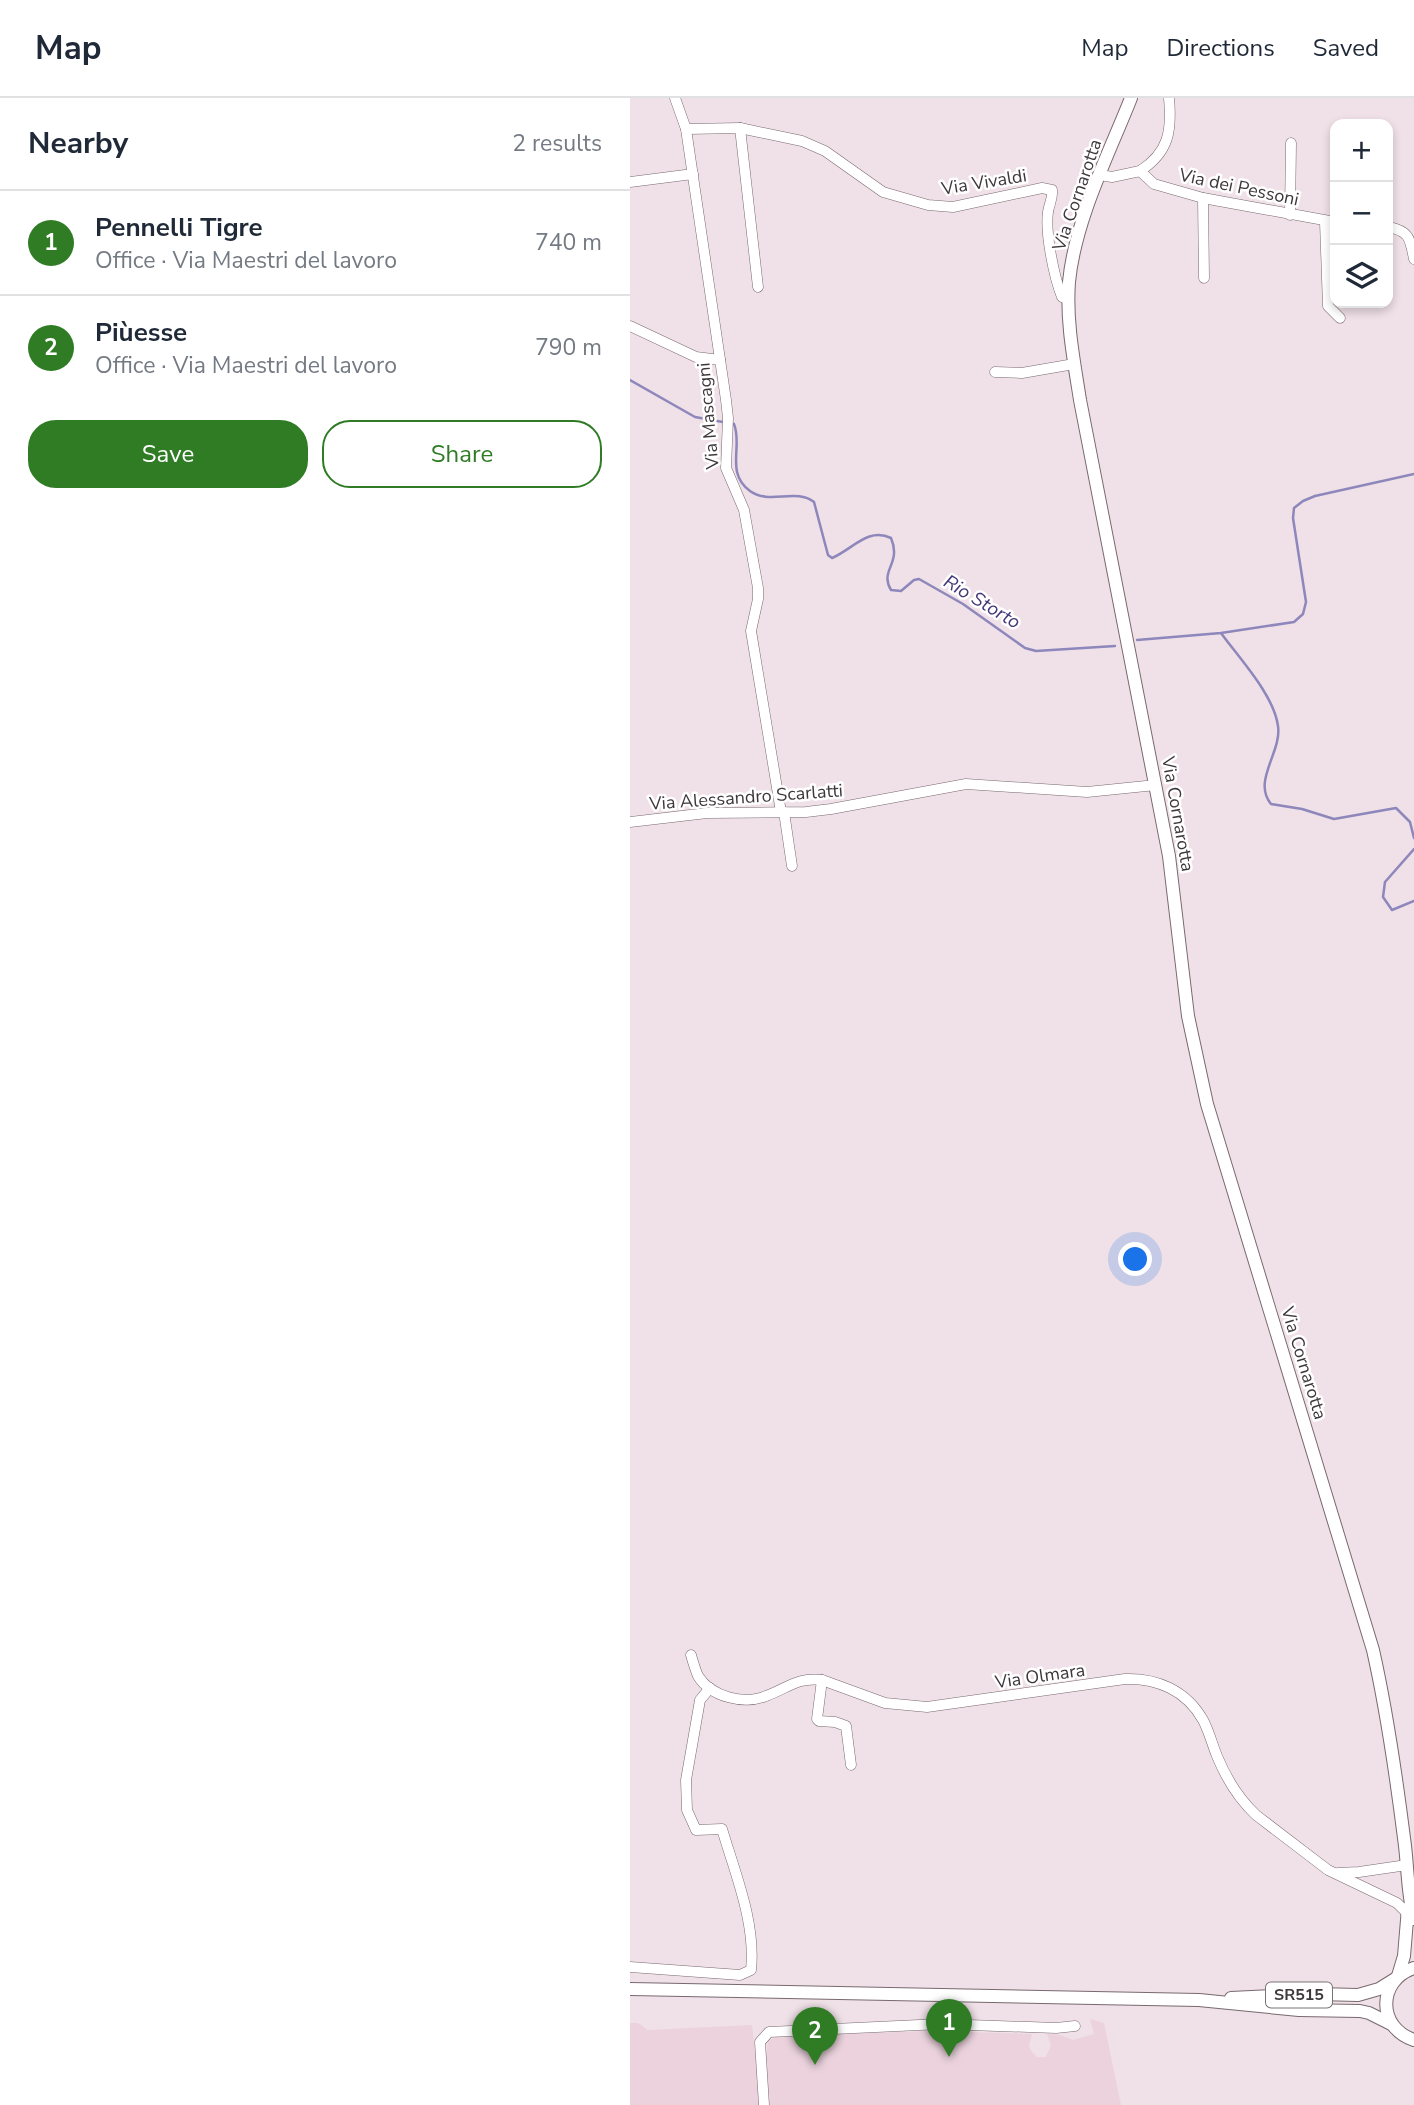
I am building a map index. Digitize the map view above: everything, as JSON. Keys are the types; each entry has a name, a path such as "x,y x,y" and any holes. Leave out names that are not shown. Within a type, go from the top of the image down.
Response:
{"main road":[{"name":"Via Cornarotta","path":"1131,98 1080,231 1072,265 1068,324 1169,856 1196,1063 1374,1650 1384,1698 1410,1871 1411,1918 1404,1956 1385,2001 1391,2024"},
{"path":"1396,1978 1414,1968"},
{"name":"SR515","path":"1199,2000 1358,1995 1379,1989 1396,1978"},
{"name":"SR515","path":"630,1989 1199,2000 1299,2010 1360,2011 1391,2024"},
{"path":"1391,2024 1411,2040"}],"street":[{"name":"Via Mascagni","path":"675,98 686,129 720,359 727,422 726,468 742,503 758,588 751,631 792,866"},
{"path":"1100,175 1112,177 1140,172 1153,163 1168,140 1171,115 1169,98"},
{"name":"Via Vivaldi","path":"686,129 740,128 802,141 825,151 883,192 928,205 953,207 1042,188 1052,190 1048,225 1055,278 1062,297 1069,299"},
{"path":"740,128 758,286"},
{"path":"1290,215 1291,143"},
{"name":"Via dei Pessoni","path":"1140,172 1154,184 1203,198 1330,222"},
{"path":"630,182 693,174"},
{"path":"1203,198 1204,278"},
{"path":"1330,222 1328,306 1340,318"},
{"path":"1393,228 1402,230 1408,236 1414,258"},
{"path":"630,326 696,357 720,359"},
{"path":"995,372 1023,373 1074,364"},
{"name":"Via Alessandro Scarlatti","path":"630,822 685,814 831,810 966,784 1087,792 1156,785"},
{"path":"630,1968 740,1975 751,1970 753,1957 745,1909 722,1829 696,1830 687,1810 686,1780 699,1700 710,1688 699,1676 691,1655"},
{"name":"Via Olmara","path":"710,1688 724,1696 744,1700 767,1696 802,1679 822,1680 885,1703 928,1707 1125,1679 1153,1681 1168,1686 1189,1702 1203,1721 1223,1768 1246,1806 1266,1824 1334,1873 1397,1903 1411,1918"},
{"path":"822,1680 817,1719 846,1726 851,1765"},
{"path":"1334,1873 1378,1869 1410,1871"},
{"path":"1372,1892 1371,1880 1378,1869"},
{"path":"764,2105 760,2042 769,2032 942,2024 1056,2028 1075,2026"}],"shaded area":[{"path":"1090,2019 1104,2023 1121,2105 630,2105 630,2023 638,2023 648,2030 752,2025 756,2059 766,2054 768,2041 778,2036 930,2031 1032,2034 1029,2046 1032,2052 1037,2057 1046,2057 1051,2045 1047,2034 1073,2040 1094,2034"}],"waterway":[{"name":"Rio Storto","path":"630,380 695,417 734,424 737,441 736,468 743,484 757,495 799,496 814,502 828,555 832,558 861,540 883,535 891,538 894,547 893,561 887,577 891,590 901,591 919,579 963,604 1025,648 1036,651 1115,646"},
{"name":"Rio Storto","path":"1137,640 1221,633 1294,622 1303,614 1306,602 1293,518 1294,508 1315,496 1414,474"},
{"path":"1221,633 1255,677 1275,714 1278,736 1265,786 1271,804 1302,809 1334,819 1396,808 1410,822 1414,838"},
{"path":"1414,849 1385,882 1383,897 1392,910 1414,901"}],"place":[{"name":"Pennelli Tigre","path":"949,2057"},
{"name":"Piùesse","path":"815,2065"}]}
